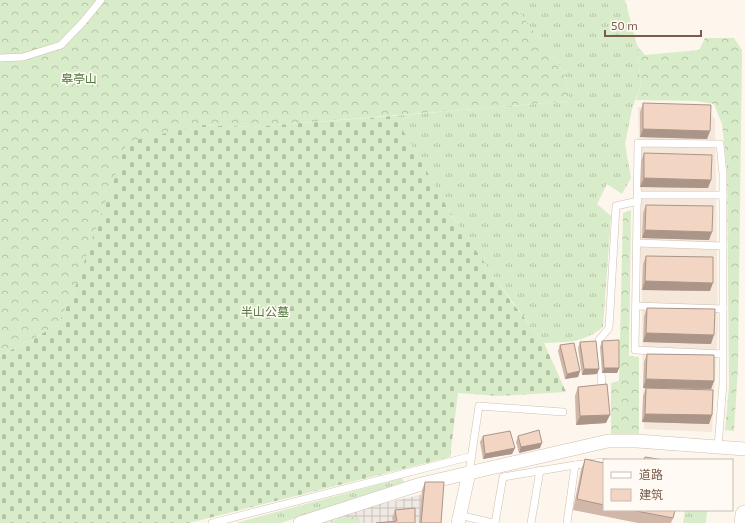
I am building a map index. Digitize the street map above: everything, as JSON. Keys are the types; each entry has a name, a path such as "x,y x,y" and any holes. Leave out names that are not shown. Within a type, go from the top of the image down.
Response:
{"main road":[{"path":"744,523 745,515"}],"street":[{"path":"300,523 421,484 608,441 636,441 718,446 745,450"},
{"path":"459,519 469,473"}],"lane":[{"path":"0,58 23,57 61,45 102,0"},
{"path":"718,446 723,384 723,354 723,309 723,246 723,195 723,174 720,144 638,143 635,350 723,354"},
{"path":"602,388 599,340 609,328 616,206 638,198 723,195"},
{"path":"637,243 723,246"},
{"path":"636,306 723,309"},
{"path":"469,473 479,406 563,412"},
{"path":"212,523 472,456"},
{"path":"459,519 494,523 503,477 575,464 603,462"},
{"path":"567,523 575,464"},
{"path":"531,523 540,470"}],"shaded area":[{"path":"638,107 706,108 715,119 718,326 712,432 644,429"},
{"path":"441,490 434,523 298,523"}],"green space":[{"name":"皋亭山","path":"0,0 510,0 564,71 570,101 252,127 201,125 76,285 58,325 0,356"},
{"path":"510,0 625,0 637,45 641,85 632,109 625,144 631,178 622,194 607,184 597,204 611,216 603,327 589,336 575,341 544,343 497,281 464,233 393,116 570,101 564,71"},
{"path":"705,38 734,38 742,50 738,367 734,431 725,430 729,386 727,169 722,124 714,104 697,101 636,100 641,85 637,45 645,55 699,50"},
{"name":"半山公墓","path":"393,116 409,140 452,216 511,301 544,343 566,392 499,396 458,393 450,457 189,523 0,523 0,356 58,325 76,285 127,142 201,125 252,127"},
{"path":"631,210 629,356 639,357 639,434 611,434 611,383 619,381 623,213"},
{"path":"402,478 404,482 281,523 236,523"},
{"path":"685,511 707,511 706,523 683,523"},
{"path":"354,517 360,519 360,523 330,523 339,518"}],"building":[{"path":"643,103 711,105 710,131 643,129"},
{"path":"644,153 712,155 711,180 644,178"},
{"path":"646,205 713,206 712,232 645,230"},
{"path":"646,256 713,257 713,283 645,281"},
{"path":"647,308 715,309 714,335 646,333"},
{"path":"619,340 619,368 604,368 602,341"},
{"path":"596,341 599,369 584,369 580,342"},
{"path":"574,343 580,371 567,374 560,345"},
{"path":"647,354 714,355 714,381 646,379"},
{"path":"607,384 610,415 580,416 578,387"},
{"path":"646,388 713,390 712,415 645,414"},
{"path":"539,430 542,443 521,447 518,436"},
{"path":"510,431 515,448 485,454 483,436"},
{"path":"645,457 658,459 644,459"},
{"path":"585,459 603,463 603,505 577,499"},
{"path":"425,482 444,482 441,523 421,523"},
{"path":"415,508 415,523 376,523 397,521 395,510"},
{"path":"636,511 675,511 673,518"}]}
